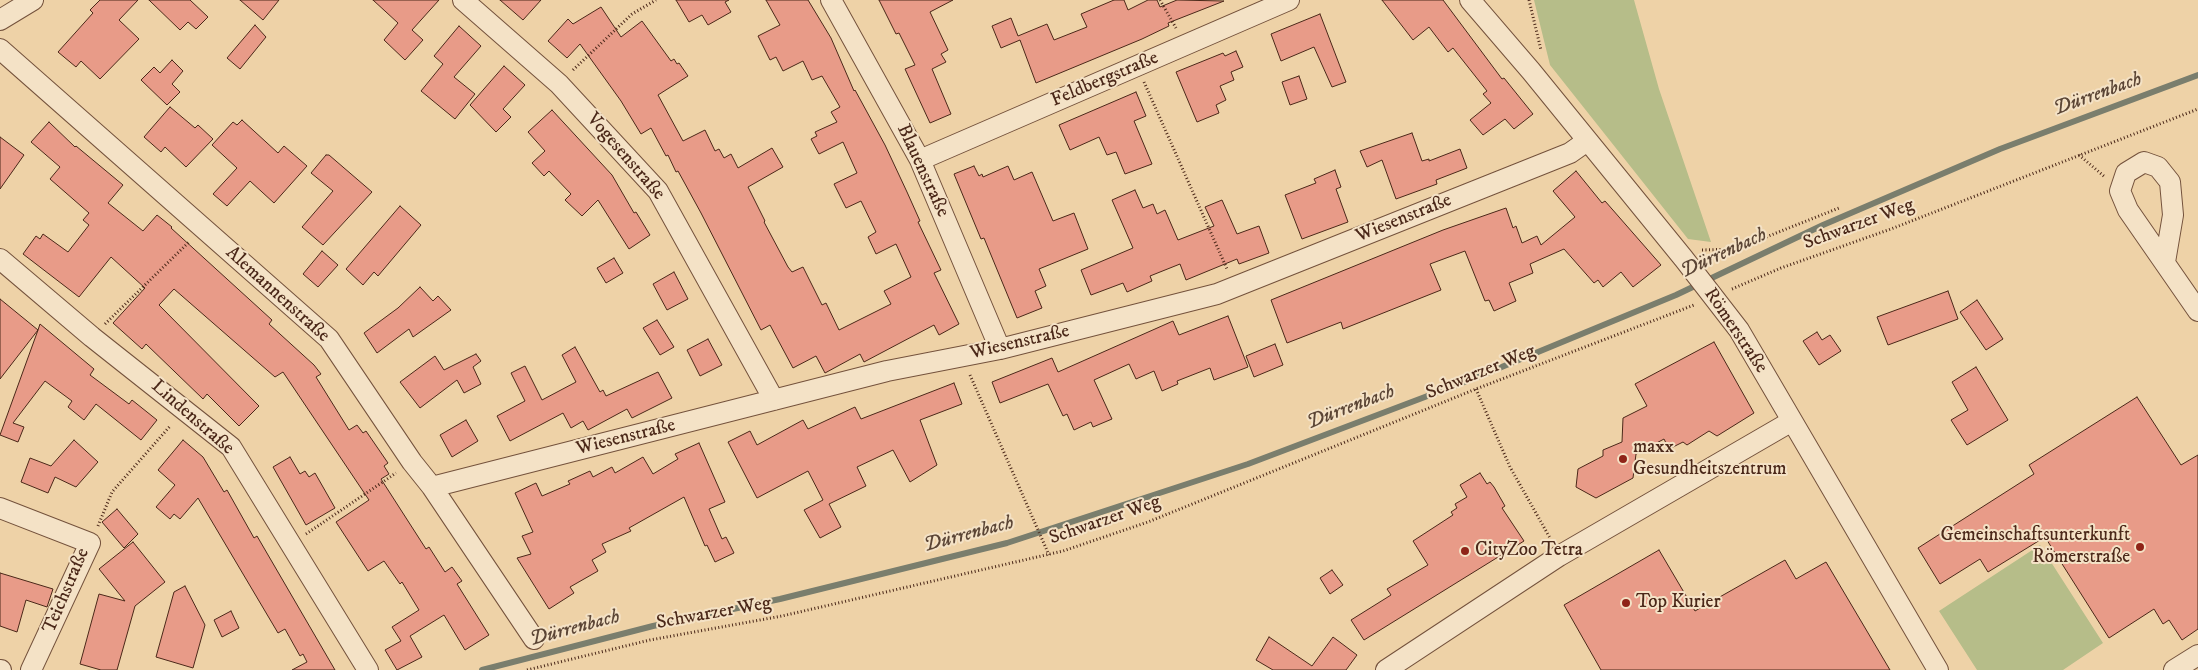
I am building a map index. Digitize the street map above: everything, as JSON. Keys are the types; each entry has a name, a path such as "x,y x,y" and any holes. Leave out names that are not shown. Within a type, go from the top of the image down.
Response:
{"street":[{"path":"0,20 33,0"},
{"name":"Vogesenstraße","path":"463,0 559,84 658,191 774,400"},
{"name":"Blauenstraße","path":"831,0 920,160 1000,349"},
{"name":"Feldbergstraße","path":"920,160 1289,0"},
{"name":"Römerstraße","path":"1470,0 1690,266 1739,330 1938,670"},
{"name":"Alemannenstraße","path":"0,48 328,339 412,462 432,487 534,640"},
{"name":"Wiesenstraße","path":"432,487 887,372 1000,349 1216,294 1570,153 1587,141"},
{"path":"2165,262 2173,215 2170,182 2158,167 2144,162 2126,173 2120,191 2128,210 2198,311"},
{"name":"Lindenstraße","path":"0,259 92,337 231,447 368,670"},
{"path":"1386,670 1559,556 1792,421"},
{"name":"Teichstraße","path":"0,508 90,543 31,670"},
{"path":"2174,670 2198,655"}],"path":[{"path":"559,84 632,14 656,0"},
{"path":"1160,0 1185,45"},
{"path":"1529,0 1544,62 1531,72"},
{"path":"1137,66 1235,287"},
{"name":"Schwarzer Weg","path":"527,670 650,640 782,616 1049,555 1148,522 1476,389 1713,297 1781,268 1891,229 2198,108"},
{"path":"2079,155 2120,191"},
{"path":"1690,266 1695,250 1736,249 1839,208"},
{"path":"92,337 203,228"},
{"path":"962,356 1049,555"},
{"path":"1476,389 1510,467 1559,556"},
{"path":"90,543 112,492 185,409"},
{"path":"291,545 412,462"}],"green space":[{"path":"1534,0 1634,0 1659,89 1711,242 1688,239 1550,65"},
{"path":"2040,545 2103,643 2063,670 1977,670 1939,611"}],"building":[{"path":"100,0 138,0 119,20 139,39 100,79 81,61 76,67 58,52 93,13 90,10"},
{"path":"149,0 190,0 208,17 196,29 188,22 180,30"},
{"path":"240,0 279,0 263,20"},
{"path":"373,0 439,0 412,30 423,40 405,60 384,40 398,23"},
{"path":"500,0 541,0 523,20"},
{"path":"676,0 729,0 725,2 731,12 708,25 702,15 689,22"},
{"path":"766,0 808,0 831,38 854,91 885,145 920,221 918,222 941,270 934,273 959,324 939,335 934,325 864,362 860,354 825,373 816,356 793,368 770,325 761,330 701,213 651,128 641,134 621,101 580,44 567,58 548,41 568,19 573,24 601,7 621,37 642,21 671,61 674,59 677,64 679,63 688,76 658,95 683,141 705,130 715,151 719,149 724,158 731,154 738,168 772,148 783,167 748,187 788,267 792,272 803,267 822,305 826,303 839,330 891,304 884,291 911,277 896,244 876,254 868,237 876,232 861,201 846,208 834,184 857,173 843,142 819,154 811,139 817,136 815,132 837,122 831,112 840,107 822,76 812,80 803,61 783,71 776,57 770,60 758,36 780,25"},
{"path":"879,0 953,0 930,12 948,50 941,54 946,62 932,69 951,114 930,123 905,69 915,65 899,33 896,34"},
{"path":"1114,0 1124,0 1128,10 1148,0 1157,0 1160,7 1177,0 1224,1 1168,23 1169,26 1142,39 1036,83 1020,40 1001,48 992,26 1011,18 1018,36 1047,24 1054,40 1087,27 1081,14"},
{"path":"1382,0 1443,0 1502,79 1504,78 1533,114 1514,129 1505,119 1483,135 1470,120 1491,103 1483,94 1487,91 1453,48 1448,52 1429,27 1413,40"},
{"path":"1320,14 1346,82 1332,87 1314,47 1281,61 1271,34"},
{"path":"255,25 266,37 240,69 227,58"},
{"path":"459,26 481,46 454,77 475,94 455,119 421,91 443,64 434,56"},
{"path":"1236,51 1243,67 1231,72 1234,80 1220,86 1226,100 1216,105 1219,113 1197,122 1176,72 1223,53 1225,56"},
{"path":"172,60 183,71 172,84 180,92 167,105 141,80 154,67 160,73"},
{"path":"504,66 525,85 503,109 511,117 496,132 470,105"},
{"path":"1299,76 1307,99 1290,105 1282,82"},
{"path":"1136,92 1146,116 1134,121 1152,164 1125,174 1116,152 1107,155 1099,137 1070,150 1059,125"},
{"path":"170,107 195,128 198,125 213,139 186,167 165,147 161,152 144,137"},
{"path":"552,110 612,175 634,213 636,212 650,235 629,249 598,200 582,216 565,200 571,194 549,171 544,176 532,163 545,151 528,132"},
{"path":"242,120 278,153 284,146 307,166 274,203 250,181 227,206 213,194 237,168 212,145 233,122 237,125"},
{"path":"49,122 75,147 123,185 108,203 143,231 157,215 272,320 269,324 314,365 321,374 316,377 349,430 357,425 363,433 366,431 388,463 384,466 389,474 381,479 426,549 429,547 445,572 452,567 462,581 457,584 489,635 465,650 444,615 410,636 422,657 397,670 385,650 401,641 392,627 419,610 402,582 400,584 384,561 368,571 336,522 369,500 283,372 275,377 174,289 159,305 259,406 239,426 207,394 203,399 146,344 142,349 113,323 145,288 111,257 79,297 23,254 36,236 40,239 43,234 68,252 89,225 83,220 89,213 50,179 60,167 31,142"},
{"path":"1412,133 1422,161 1429,159 1429,161 1460,149 1467,168 1436,180 1437,184 1396,199 1382,160 1367,167 1360,151"},
{"path":"0,137 24,155 0,189"},
{"path":"326,155 329,155 372,192 323,245 302,227 333,191 311,173"},
{"path":"974,166 979,176 982,174 983,177 1008,166 1014,180 1032,172 1053,221 1074,213 1088,249 1039,269 1046,286 1035,291 1042,308 1017,318 984,238 981,239 954,174"},
{"path":"1335,170 1341,187 1336,189 1348,222 1302,239 1285,195 1316,183 1314,179"},
{"path":"1576,171 1602,203 1605,201 1661,265 1633,287 1621,272 1603,287 1598,280 1594,283 1564,249 1530,264 1533,273 1509,283 1516,301 1494,311 1489,300 1485,301 1465,251 1430,264 1441,290 1343,329 1341,322 1287,343 1271,300 1443,230 1506,208 1513,228 1516,226 1522,243 1537,236 1541,245 1575,217 1553,191"},
{"path":"1135,190 1143,208 1153,204 1157,214 1165,210 1178,240 1214,226 1205,207 1222,200 1237,234 1259,226 1269,253 1239,264 1237,259 1186,280 1180,264 1150,276 1152,281 1127,292 1123,283 1091,295 1081,270 1133,248 1112,200"},
{"path":"400,206 421,225 378,276 374,272 363,285 346,269"},
{"path":"322,251 338,265 318,287 303,274"},
{"path":"614,258 623,273 606,283 597,268"},
{"path":"674,272 688,299 667,310 653,284"},
{"path":"420,287 433,301 438,296 451,310 413,337 409,329 377,353 364,333 398,308"},
{"path":"1948,291 1958,319 1888,345 1877,317"},
{"path":"0,299 38,330 0,379"},
{"path":"1977,300 2003,339 1986,350 1960,312"},
{"path":"1228,316 1248,367 1214,380 1210,368 1177,381 1178,384 1162,391 1154,371 1136,379 1129,364 1094,380 1112,419 1093,427 1091,422 1074,430 1067,414 1063,416 1048,384 1000,403 992,382 1052,358 1058,372 1173,321 1179,335"},
{"path":"657,320 674,347 660,355 643,328"},
{"path":"40,324 94,369 90,375 129,404 132,400 157,420 141,440 96,404 84,420 68,407 72,401 45,381 13,423 24,427 18,442 0,435"},
{"path":"1817,332 1822,340 1830,335 1841,351 1819,365 1803,341"},
{"path":"708,339 722,365 700,376 687,350"},
{"path":"1714,342 1754,413 1717,436 1709,431 1687,445 1683,442 1669,449 1664,439 1636,454 1633,478 1596,498 1576,487 1578,469 1603,456 1603,450 1622,442 1623,418 1647,406 1635,384"},
{"path":"1275,344 1283,365 1254,377 1246,356"},
{"path":"575,347 600,392 603,390 606,396 658,372 672,398 632,418 627,409 588,430 583,421 571,428 563,413 510,441 497,416 525,401 511,373 525,366 542,400 576,382 562,355"},
{"path":"476,354 481,361 473,367 481,384 464,393 457,380 420,408 400,382 435,356 444,370"},
{"path":"1976,367 2008,420 1967,445 1951,420 1968,410 1952,382"},
{"path":"954,383 962,404 920,420 937,465 910,482 893,450 857,467 866,486 829,504 841,527 820,538 804,510 823,500 808,471 757,498 728,442 750,431 757,445 803,420 808,429 855,407 861,419"},
{"path":"2137,397 2181,465 2198,455 2198,629 2182,640 2169,620 2163,624 2154,609 2109,638 2045,537 1988,572 1980,559 1940,584 1918,548 2034,474 2029,465"},
{"path":"466,420 478,441 452,457 440,435"},
{"path":"74,440 98,462 76,487 55,477 48,493 21,482 30,458 51,466"},
{"path":"183,440 203,457 224,492 227,490 254,538 257,536 335,670 292,670 307,662 303,654 300,656 285,629 278,633 198,498 180,519 174,514 170,519 156,507 175,485 158,470"},
{"path":"699,443 725,502 709,509 722,539 726,537 734,553 715,562 707,545 705,546 684,497 629,528 631,531 602,544 606,552 592,560 598,571 570,587 574,593 549,609 517,558 531,554 522,536 533,532 515,493 536,483 542,496 570,484 568,481 590,471 593,477 612,467 615,473 643,457 653,474 678,459 675,454"},
{"path":"290,457 300,474 305,471 309,477 315,473 335,508 306,525 273,467"},
{"path":"1480,473 1487,484 1490,482 1494,487 1505,506 1502,508 1524,541 1364,640 1351,620 1391,595 1387,589 1428,565 1413,541 1453,515 1451,512 1457,508 1455,504 1467,497 1460,485"},
{"path":"117,509 138,534 124,548 102,522"},
{"path":"133,542 165,582 135,606 117,670 101,670 80,664 99,594 125,601 99,569"},
{"path":"1659,550 1695,611 1785,560 1796,579 1826,562 1890,670 1601,670 1564,605"},
{"path":"1332,570 1343,585 1330,594 1320,578"},
{"path":"0,573 53,589 47,607 26,600 17,632 0,626"},
{"path":"185,586 205,625 193,668 156,657 174,592"},
{"path":"231,611 239,628 222,637 214,620"},
{"path":"1269,637 1312,666 1333,637 1357,655 1346,670 1273,670 1256,660"}],"waterway":[{"name":"Dürrenbach","path":"482,670 653,626 780,599 1007,543 1248,464 1475,378 1676,295 1823,225 2000,149 2198,75"}],"place":[{"name":"maxx Gesundheitszentrum","path":"1623,459"},
{"name":"Gemeinschaftsunterkunft Römerstraße","path":"2140,547"},
{"name":"CityZoo Tetra","path":"1465,551"},
{"name":"Top Kurier","path":"1626,603"}]}
